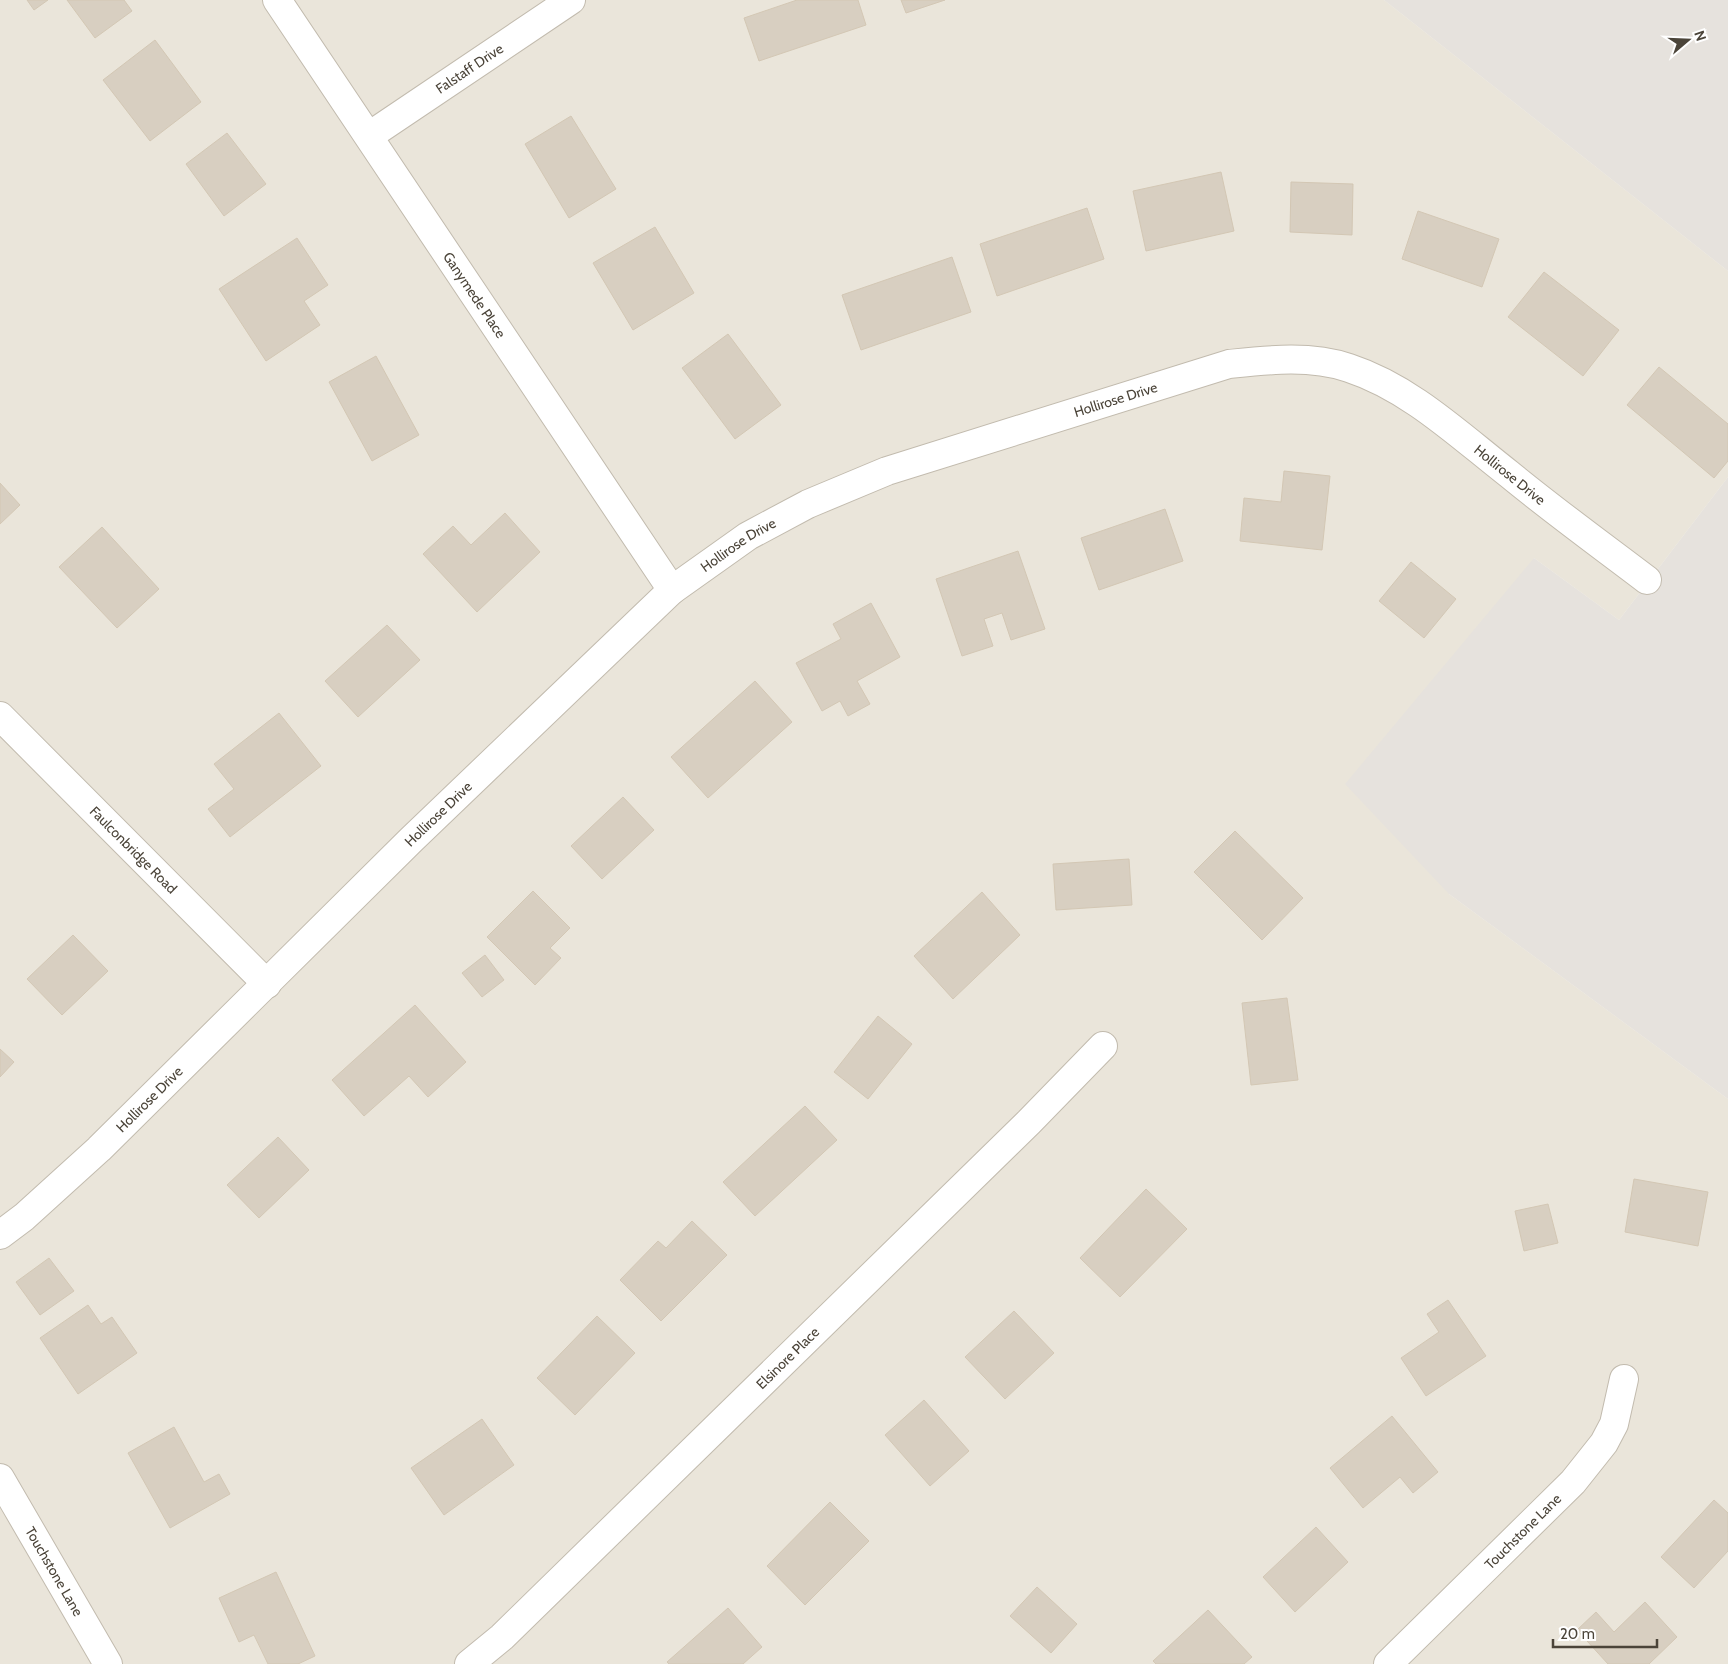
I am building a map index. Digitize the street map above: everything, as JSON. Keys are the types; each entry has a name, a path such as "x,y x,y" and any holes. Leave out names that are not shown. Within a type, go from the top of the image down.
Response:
{"street":[{"name":"Ganymede Place","path":"277,0 672,590"},
{"name":"Falstaff Drive","path":"369,136 571,0"},
{"name":"Hollirose Drive","path":"0,1235 24,1217 99,1149 418,833 672,590 757,532 808,504 888,471 1219,367 1282,359 1348,367 1380,380 1423,406 1559,515 1647,580"},
{"name":"Faulconbridge Road","path":"0,716 267,984"},
{"name":"Elsinore Place","path":"469,1664 502,1637 1029,1122 1103,1046"},
{"name":"Touchstone Lane","path":"1388,1664 1573,1482 1604,1443 1614,1424 1624,1379"},
{"name":"Touchstone Lane","path":"0,1478 108,1664"}],"shaded area":[{"path":"0,0 1384,0 1728,271 1728,477 1619,620 1534,558 1449,894 1728,1099 1728,1664 0,1664"},
{"path":"1384,0 1728,0 1728,271"},
{"path":"1728,477 1728,1099 1449,894 1345,784 1534,558 1619,620"}],"building":[{"path":"27,0 48,0 34,10"},
{"path":"67,0 124,0 132,11 95,38"},
{"path":"797,0 858,0 866,25 759,61 744,18"},
{"path":"901,0 945,0 906,13"},
{"path":"155,40 201,102 150,141 103,80"},
{"path":"571,116 616,189 569,218 525,144"},
{"path":"227,133 266,184 224,216 186,164"},
{"path":"1221,172 1234,231 1146,251 1133,191"},
{"path":"1291,182 1353,184 1352,235 1290,232"},
{"path":"1087,208 1104,259 997,296 980,244"},
{"path":"1418,211 1499,239 1482,287 1402,259"},
{"path":"655,227 694,293 633,330 593,263"},
{"path":"297,238 328,285 304,301 320,325 266,361 219,289"},
{"path":"952,257 971,312 861,350 842,295"},
{"path":"1544,272 1619,330 1583,376 1508,317"},
{"path":"728,334 781,405 735,439 682,368"},
{"path":"376,356 419,435 372,461 329,382"},
{"path":"1659,367 1728,424 1728,461 1714,478 1627,405"},
{"path":"1284,471 1330,476 1322,550 1240,541 1244,498 1281,502"},
{"path":"0,483 20,505 0,524"},
{"path":"1165,509 1183,561 1099,590 1081,538"},
{"path":"505,513 540,552 477,612 423,554 453,526 471,545"},
{"path":"102,527 159,589 117,628 59,567"},
{"path":"1018,551 1045,629 1011,640 1002,613 984,619 993,646 962,656 936,579"},
{"path":"1411,562 1456,599 1424,638 1379,601"},
{"path":"871,603 900,657 857,681 870,704 848,716 840,701 822,711 796,663 841,639 833,624"},
{"path":"387,625 420,660 358,717 325,681"},
{"path":"755,681 792,722 708,798 671,757"},
{"path":"279,713 321,766 230,837 208,809 234,789 214,764"},
{"path":"623,797 654,830 602,879 571,846"},
{"path":"1235,831 1303,898 1262,940 1194,872"},
{"path":"1129,859 1132,905 1056,910 1053,864"},
{"path":"533,891 570,928 550,948 561,958 535,985 487,937"},
{"path":"982,892 1020,935 953,999 914,956"},
{"path":"73,935 108,971 62,1015 27,979"},
{"path":"485,955 504,980 482,997 462,973"},
{"path":"1287,998 1298,1080 1251,1085 1242,1003"},
{"path":"415,1005 466,1062 428,1097 409,1076 364,1116 332,1080"},
{"path":"878,1016 912,1044 868,1099 834,1072"},
{"path":"0,1049 14,1062 0,1077"},
{"path":"805,1106 837,1140 755,1216 723,1182"},
{"path":"278,1137 309,1170 259,1218 227,1185"},
{"path":"1634,1179 1708,1192 1698,1246 1625,1232"},
{"path":"1146,1189 1187,1229 1120,1297 1080,1258"},
{"path":"1548,1204 1558,1243 1524,1251 1515,1211"},
{"path":"692,1221 727,1255 661,1321 620,1280 658,1241 666,1248"},
{"path":"49,1258 74,1291 40,1315 16,1282"},
{"path":"1448,1300 1486,1356 1426,1396 1401,1358 1439,1332 1427,1314"},
{"path":"88,1305 101,1324 112,1317 137,1353 78,1394 40,1338"},
{"path":"1014,1311 1054,1353 1005,1399 965,1357"},
{"path":"597,1316 635,1353 575,1415 537,1378"},
{"path":"924,1400 969,1451 930,1486 885,1435"},
{"path":"1392,1416 1438,1472 1413,1493 1400,1477 1363,1508 1330,1468"},
{"path":"482,1419 514,1465 444,1515 411,1468"},
{"path":"174,1427 204,1482 219,1474 230,1494 170,1528 128,1453"},
{"path":"1714,1500 1728,1513 1728,1551 1694,1588 1661,1557"},
{"path":"830,1502 869,1541 805,1605 767,1566"},
{"path":"1316,1527 1348,1562 1295,1612 1263,1577"},
{"path":"276,1572 315,1656 298,1664 268,1664 254,1635 239,1642 219,1598"},
{"path":"1037,1587 1077,1624 1051,1653 1010,1616"},
{"path":"1645,1602 1677,1637 1649,1664 1608,1664 1577,1630 1596,1612 1614,1632"},
{"path":"728,1608 762,1647 743,1664 669,1664 667,1662"},
{"path":"1208,1610 1252,1657 1244,1664 1156,1664 1153,1661"}]}
